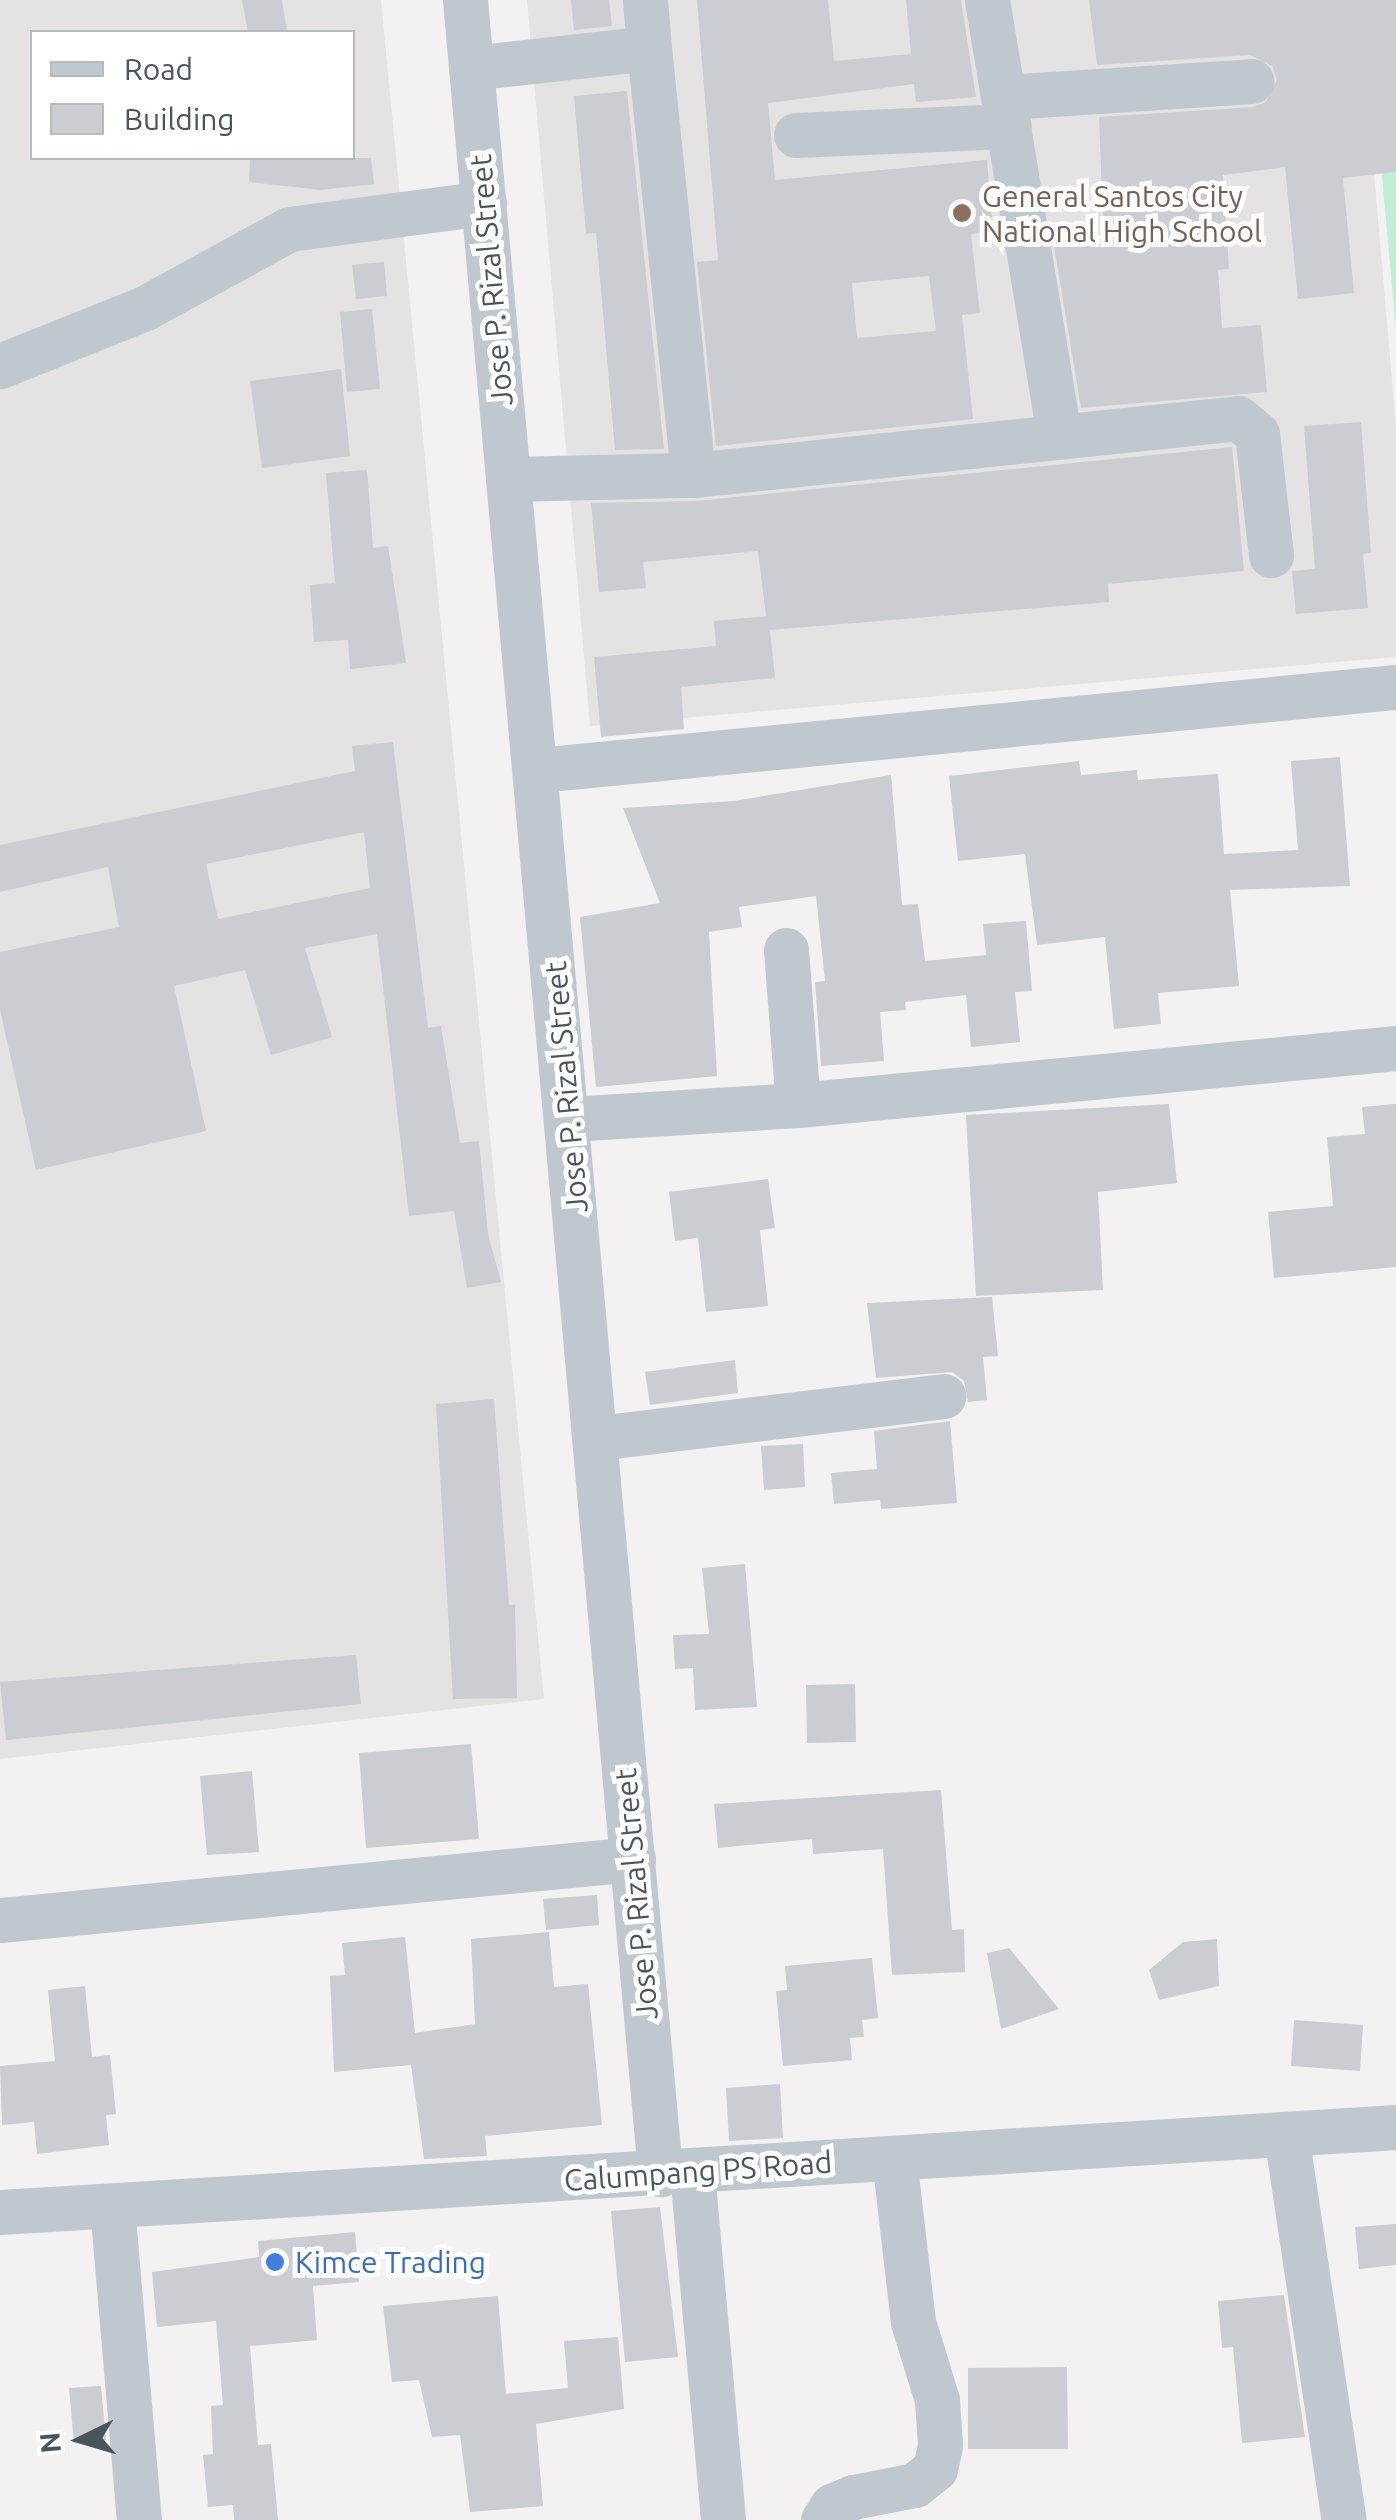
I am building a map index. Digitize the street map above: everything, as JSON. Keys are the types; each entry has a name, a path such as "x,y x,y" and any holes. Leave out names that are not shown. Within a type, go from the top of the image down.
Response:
{"street":[{"name":"Jose P. Rizal Street","path":"465,0 538,770 633,1859 724,2520"},
{"path":"645,0 694,475"},
{"path":"988,0 1058,435"},
{"path":"471,68 649,48"},
{"path":"796,134 1250,81"},
{"path":"0,366 144,308 289,230 484,203"},
{"path":"510,479 694,475 1058,435 1248,422 1260,452 1271,555"},
{"path":"538,770 1396,687"},
{"path":"786,950 798,1105"},
{"path":"568,1118 798,1105 1396,1048"},
{"path":"596,1438 943,1396"},
{"path":"0,1920 633,1859"},
{"name":"Calumpang PS Road","path":"0,2212 1396,2127"},
{"path":"1286,2134 1344,2520"},
{"path":"822,2520 832,2506 852,2497 916,2485 935,2470 940,2445 938,2400 908,2288 894,2159"},
{"path":"112,2206 139,2520"}],"shaded area":[{"path":"0,0 381,0 544,1699 0,1759"},
{"name":"General Santos City National High School","path":"527,0 1359,0 1396,426 1396,657 590,726"}],"green space":[{"path":"1366,0 1396,0 1396,330"}],"building":[{"path":"242,0 282,0 287,30 248,30"},
{"path":"571,0 609,0 612,26 574,30"},
{"path":"697,0 828,0 834,61 911,54 906,0 961,0 976,97 916,102 914,84 768,103 775,180 987,160 993,232 971,234 980,313 962,315 973,419 716,446 697,262 718,260","holes":["929,276 936,331 857,338 852,283"]},
{"path":"1089,0 1396,0 1396,172 1343,178 1354,293 1298,299 1285,167 1223,175 1229,269 1218,270 1222,328 1261,325 1267,392 1081,408 1054,246 1104,244 1099,117 1254,107 1266,102 1277,80 1272,66 1250,55 1097,65"},
{"path":"627,91 664,449 615,450 596,233 586,234 574,96"},
{"path":"371,158 374,184 321,190 249,182 250,160"},
{"path":"384,262 387,296 356,299 352,265"},
{"path":"372,309 380,389 347,392 340,312"},
{"path":"341,369 350,456 262,468 250,381"},
{"path":"1361,422 1371,553 1363,554 1368,608 1296,614 1292,571 1315,569 1304,426"},
{"path":"1232,447 1244,571 1108,584 1109,602 770,630 775,678 681,687 684,729 601,737 594,657 716,646 714,621 766,616 758,551 643,562 646,588 599,592 591,503 696,501"},
{"path":"367,470 373,548 388,546 406,663 350,669 348,640 314,642 310,585 335,583 326,473"},
{"path":"393,742 428,1028 441,1026 460,1143 479,1141 488,1234 501,1282 467,1288 454,1211 409,1216 377,934 305,948 332,1037 271,1055 245,970 174,986 206,1131 36,1170 0,1010 0,952 119,927 108,867 0,892 0,845 355,771 352,746","holes":["364,832 370,888 218,919 206,864"]},
{"path":"1340,757 1350,886 1230,890 1239,986 1158,993 1161,1024 1114,1029 1105,937 1037,945 1025,854 958,861 949,776 1079,761 1081,775 1137,770 1138,780 1218,774 1224,854 1298,850 1291,761"},
{"path":"891,775 902,905 918,904 925,961 986,955 983,924 1026,921 1032,991 1015,992 1020,1042 971,1047 966,995 905,1002 906,1010 880,1012 884,1061 821,1066 815,982 825,981 816,896 739,907 742,927 709,932 717,1076 596,1087 580,917 660,903 623,808 734,801"},
{"path":"1169,1104 1177,1183 1098,1192 1103,1290 976,1296 966,1115"},
{"path":"1396,1104 1396,1267 1274,1278 1268,1212 1333,1206 1327,1137 1365,1134 1362,1107"},
{"path":"768,1179 775,1228 760,1230 768,1306 706,1312 698,1238 675,1241 669,1192"},
{"path":"992,1297 998,1356 983,1357 987,1400 968,1402 964,1381 952,1372 876,1378 867,1303"},
{"path":"735,1360 738,1393 650,1405 645,1372"},
{"path":"494,1399 509,1605 515,1605 517,1698 453,1699 436,1404"},
{"path":"950,1421 957,1503 881,1509 880,1500 834,1504 831,1473 877,1469 874,1431"},
{"path":"803,1444 805,1487 764,1490 761,1446"},
{"path":"745,1564 757,1707 695,1710 693,1668 675,1669 673,1635 709,1634 702,1568"},
{"path":"356,1655 361,1704 6,1740 0,1682"},
{"path":"855,1684 856,1742 807,1743 806,1685"},
{"path":"471,1744 479,1839 366,1848 359,1753"},
{"path":"252,1771 259,1852 207,1855 200,1776"},
{"path":"941,1790 952,1930 964,1929 965,1972 892,1975 883,1849 813,1854 812,1839 718,1848 714,1804"},
{"path":"597,1895 599,1925 546,1930 543,1899"},
{"path":"549,1932 554,1987 588,1984 602,2125 485,2136 487,2156 424,2159 411,2065 334,2072 330,1976 345,1975 342,1943 405,1937 415,2033 475,2024 471,1939"},
{"path":"1217,1939 1219,1986 1159,2000 1149,1970 1183,1942"},
{"path":"1009,1948 1059,2009 1001,2029 987,1953"},
{"path":"872,1958 878,2018 862,2020 864,2037 850,2038 852,2060 783,2066 776,1991 787,1990 785,1966"},
{"path":"85,1986 92,2057 110,2055 116,2114 106,2115 109,2145 37,2154 34,2122 2,2125 0,2066 55,2061 48,1990"},
{"path":"1294,2020 1363,2025 1360,2071 1291,2066"},
{"path":"780,2084 783,2138 729,2141 726,2088"},
{"path":"660,2207 678,2357 625,2362 611,2211"},
{"path":"1396,2224 1396,2265 1359,2269 1355,2227"},
{"path":"355,2232 359,2282 313,2286 317,2340 250,2346 258,2445 271,2444 278,2520 234,2520 233,2505 208,2507 203,2455 213,2454 211,2406 223,2405 216,2321 157,2327 152,2272 259,2257 258,2241"},
{"path":"1284,2295 1305,2437 1242,2443 1233,2347 1222,2348 1218,2301"},
{"path":"498,2296 506,2394 568,2388 564,2341 618,2337 624,2409 536,2424 543,2506 470,2512 460,2435 432,2437 419,2380 392,2382 383,2306"},
{"path":"1067,2367 1068,2449 968,2449 968,2368"},
{"path":"101,2386 106,2440 74,2443 69,2388"}],"place":[{"name":"General Santos City National High School","path":"962,213"},
{"name":"Kimce Trading","path":"275,2262"}]}
